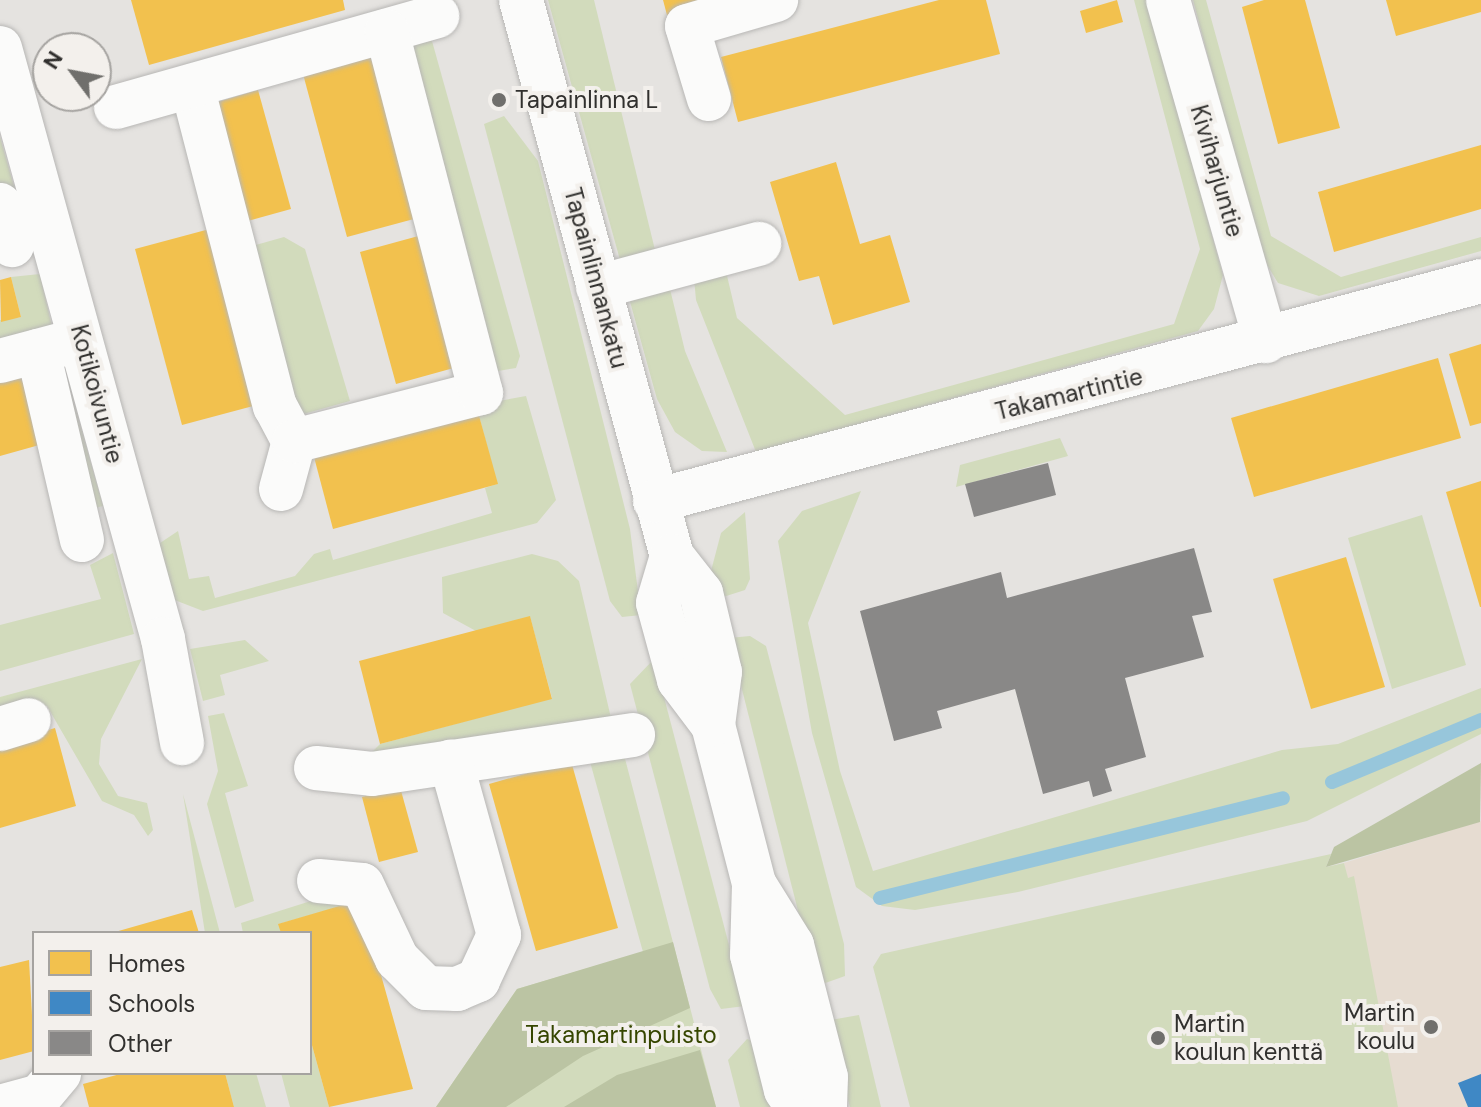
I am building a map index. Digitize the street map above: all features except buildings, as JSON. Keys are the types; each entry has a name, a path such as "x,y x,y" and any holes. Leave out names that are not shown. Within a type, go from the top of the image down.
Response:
{"street":[{"name":"Tapainlinnankatu","path":"521,0 655,501 672,556 701,593 720,672 713,725 754,884 752,955 786,1090 797,1107"},
{"path":"709,99 687,26 776,0"},
{"name":"Kiviharjuntie","path":"1168,0 1266,341"},
{"path":"116,107 437,16"},
{"path":"294,441 481,393 387,31"},
{"name":"Kotikoivuntie","path":"0,48 163,639 182,743"},
{"path":"192,86 275,406 294,441 281,489"},
{"path":"598,287 759,244"},
{"name":"Takamartintie","path":"655,501 1266,341 1481,281"},
{"path":"82,339 19,356 82,540"},
{"path":"316,768 372,774 633,735"},
{"path":"319,881 362,885 397,959 426,988 457,989 478,980 499,935 451,762"},
{"name":"Tapainlinnankatu","path":"754,884 792,945 826,1077 825,1107"},
{"path":"0,1107 40,1096 57,1075"}],"shaded area":[{"name":"Martin koulu","path":"1481,821 1481,1107 1398,1107 1344,863"}],"green space":[{"path":"548,0 594,0 655,250 620,260"},
{"path":"1134,0 1147,0 1223,275 1214,309 1198,331 756,452 696,300 694,278 724,263 737,318 845,415 1174,324 1200,249"},
{"path":"1193,0 1206,0 1271,236 1341,277 1481,237 1481,251 1319,296 1278,283 1260,253"},
{"path":"419,33 432,41 520,356 516,368 492,372 403,39"},
{"path":"504,116 538,161 630,529 641,615 622,617 610,601 484,124"},
{"path":"0,137 23,218 0,185"},
{"path":"284,237 305,249 350,401 300,415 245,248"},
{"path":"40,274 54,336 0,353 0,320 21,317 11,277"},
{"path":"670,289 685,351 727,452 702,451 675,432 657,399 629,298"},
{"path":"60,354 103,506 82,511"},
{"path":"526,396 556,500 537,523 203,611 172,599 157,545 178,531 189,579 209,576 215,598 295,576 314,554 330,549 333,560 492,513 485,488 497,484 478,412 482,404"},
{"path":"1060,438 1068,456 956,487 960,465"},
{"path":"861,491 808,623 840,771 873,871 1282,750 1338,744 1481,688 1481,734 1307,821 1018,892 915,910 882,906 856,887 812,733 778,541 802,511"},
{"path":"745,512 750,579 745,590 720,598 711,571 721,533"},
{"path":"1422,515 1466,665 1392,689 1348,538"},
{"path":"113,553 134,634 0,671 0,625 101,599 90,565"},
{"path":"532,554 558,561 579,581 611,718 368,756 380,744 552,698 530,617 476,631 443,613 442,577"},
{"path":"750,636 766,646 844,944 845,976 817,986 729,638"},
{"path":"245,640 269,661 220,675 225,695 203,701 190,649"},
{"path":"142,659 101,739 99,764 118,796 147,803 153,830 148,836 134,815 102,801 47,706 0,720 0,697"},
{"path":"654,659 745,1006 721,1009 710,989 630,684"},
{"path":"224,713 248,786 225,793 254,901 235,908 207,804 218,771 208,716"},
{"name":"Takamartinpuisto","path":"587,751 623,751 716,1107 436,1107 517,989 643,952"},
{"path":"1481,763 1480,822 1326,867 1334,847"},
{"path":"183,794 219,931 205,931"},
{"name":"Martin koulun kenttä","path":"1331,854 1326,867 1344,863 1348,878 1354,876 1398,1107 910,1107 873,967 881,954"},
{"path":"336,893 349,904 279,924 281,931 243,931 241,923"},
{"name":"Takamartinpuisto","path":"673,942 690,1008 583,1056 506,1107 436,1107 517,989"},
{"path":"859,1015 881,1107 850,1107 825,1021"},
{"path":"747,1039 756,1042 774,1107 740,1107 728,1060"},
{"path":"312,1045 329,1107 290,1107 282,1075 312,1075"},
{"path":"700,1050 716,1107 564,1107 617,1075"},
{"path":"226,1075 257,1075 266,1107 234,1107"}],"waterway":[{"path":"1332,782 1481,720"},
{"path":"880,898 1283,798"}],"place":[{"name":"Tapainlinna L","path":"499,100"},
{"name":"Martin koulu","path":"1431,1027"},
{"name":"Martin koulun kenttä","path":"1158,1038"}]}
